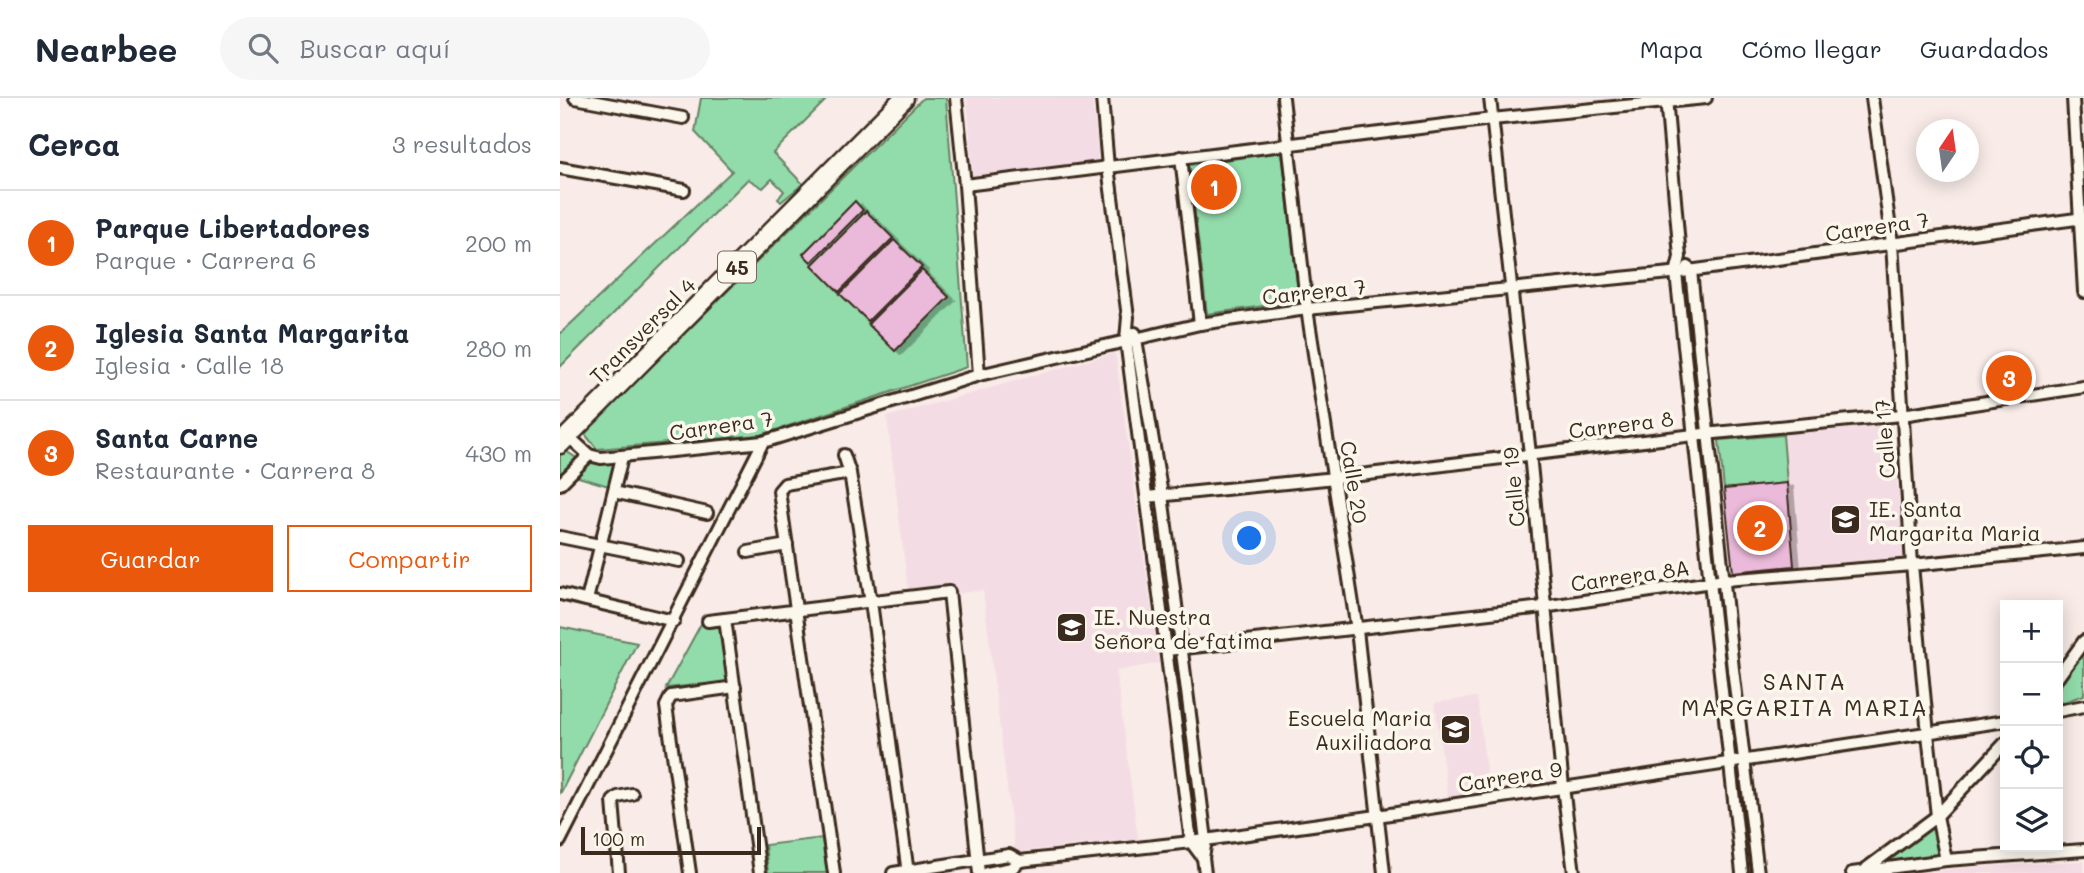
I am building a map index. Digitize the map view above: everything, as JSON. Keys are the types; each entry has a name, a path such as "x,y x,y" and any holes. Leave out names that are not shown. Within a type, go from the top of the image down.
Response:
{"main road":[{"name":"Transversal 4","path":"564,440 904,98"}],"street":[{"path":"575,98 682,118"},
{"path":"956,98 979,375"},
{"path":"1102,98 1108,167 1128,317 1162,495 1206,840 1203,858 1205,873"},
{"name":"Calle 20","path":"1283,98 1307,309 1357,630 1384,873"},
{"name":"Calle 19","path":"1490,98 1530,454 1543,607 1574,873"},
{"path":"965,185 1287,144 1666,100 1706,98"},
{"name":"Calle 17","path":"1872,98 1892,243 1912,565 1937,816 1946,860"},
{"path":"2073,98 2082,218 2084,292"},
{"path":"1666,100 1680,257 1676,273 1742,873"},
{"path":"1181,157 1200,324"},
{"path":"560,167 684,190"},
{"name":"Carrera 7","path":"589,456 622,457 763,442 979,375 1200,324 1307,309 1676,273 2082,218"},
{"path":"1680,257 1691,271 1733,669 1758,873"},
{"path":"1132,339 1147,497 1191,842 1203,858"},
{"path":"1685,351 1700,349"},
{"name":"Carrera 8","path":"1147,497 1335,478 1694,435 1902,415 2084,387"},
{"path":"560,484 589,456 564,440"},
{"path":"560,841 763,442"},
{"path":"844,455 850,473 871,602 908,872"},
{"path":"587,600 622,457"},
{"path":"834,873 779,491 785,484 850,473"},
{"path":"614,492 707,513"},
{"path":"1702,507 1717,505"},
{"path":"560,537 679,561"},
{"path":"748,552 787,545"},
{"name":"Carrera 8A","path":"1167,650 1543,607 1725,580 2084,548"},
{"path":"708,621 949,592 979,873"},
{"path":"560,594 674,621"},
{"path":"725,620 760,873"},
{"path":"2063,670 2084,641"},
{"path":"1719,670 1733,669"},
{"path":"690,873 666,706 671,696 735,688"},
{"path":"2063,710 2084,706"},
{"name":"Carrera 9","path":"1020,867 2000,722"},
{"path":"1865,870 1937,816 2000,748"},
{"path":"620,873 613,801 632,794"},
{"path":"1852,873 1946,860 2084,850"},
{"path":"893,873 1009,855 1020,867"},
{"path":"987,873 1020,867"}],"shaded area":[{"path":"967,98 1092,98 1099,161 973,176"},
{"name":"IE. Nuestra Señora de fatima","path":"1115,353 1159,663 1116,671 1138,839 1015,852 983,590 954,594 950,584 908,589 887,417"},
{"name":"IE. Santa Margarita Maria","path":"1892,424 1904,557 1794,566 1783,435"},
{"path":"1477,697 1489,794 1448,798 1435,703"},
{"path":"2084,861 2084,873 1923,873 1960,868"}],"green space":[{"path":"701,98 828,98 773,153 803,184 781,202 778,199 784,191 772,179 763,188 748,179 560,367 560,334 732,171 695,132"},
{"path":"923,98 946,98 967,367 761,435 597,449 584,433"},
{"path":"1282,152 1299,301 1207,314 1189,165"},
{"path":"1783,435 1787,483 1724,489 1719,440"},
{"path":"560,449 578,459 560,477"},
{"path":"619,460 612,487 575,476 590,461"},
{"path":"721,623 727,682 666,688 701,624"},
{"path":"560,627 637,643 560,794"},
{"path":"2084,650 2084,695 2063,702 2063,682"},
{"path":"1935,820 1942,857 1874,866"},
{"path":"822,838 827,873 768,873 765,845"}],"building":[{"path":"855,201 863,210 811,262 803,254"},
{"path":"866,211 893,238 839,292 812,265"},
{"path":"894,240 922,267 868,321 840,294"},
{"path":"922,270 949,297 895,351 868,324"},
{"path":"1787,483 1794,566 1733,572 1724,489"}],"place":[{"name":"Parque Libertadores","path":"1214,187"},
{"name":"Santa Carne","path":"2009,378"},
{"name":"IE. Santa Margarita Maria","path":"1846,520"},
{"name":"Iglesia Santa Margarita","path":"1760,528"},
{"name":"IE. Nuestra Señora de fatima","path":"1071,628"},
{"name":"Escuela Maria Auxiliadora","path":"1455,729"}],"district":[{"name":"SANTA MARGARITA MARIA","path":"1805,694"}]}
